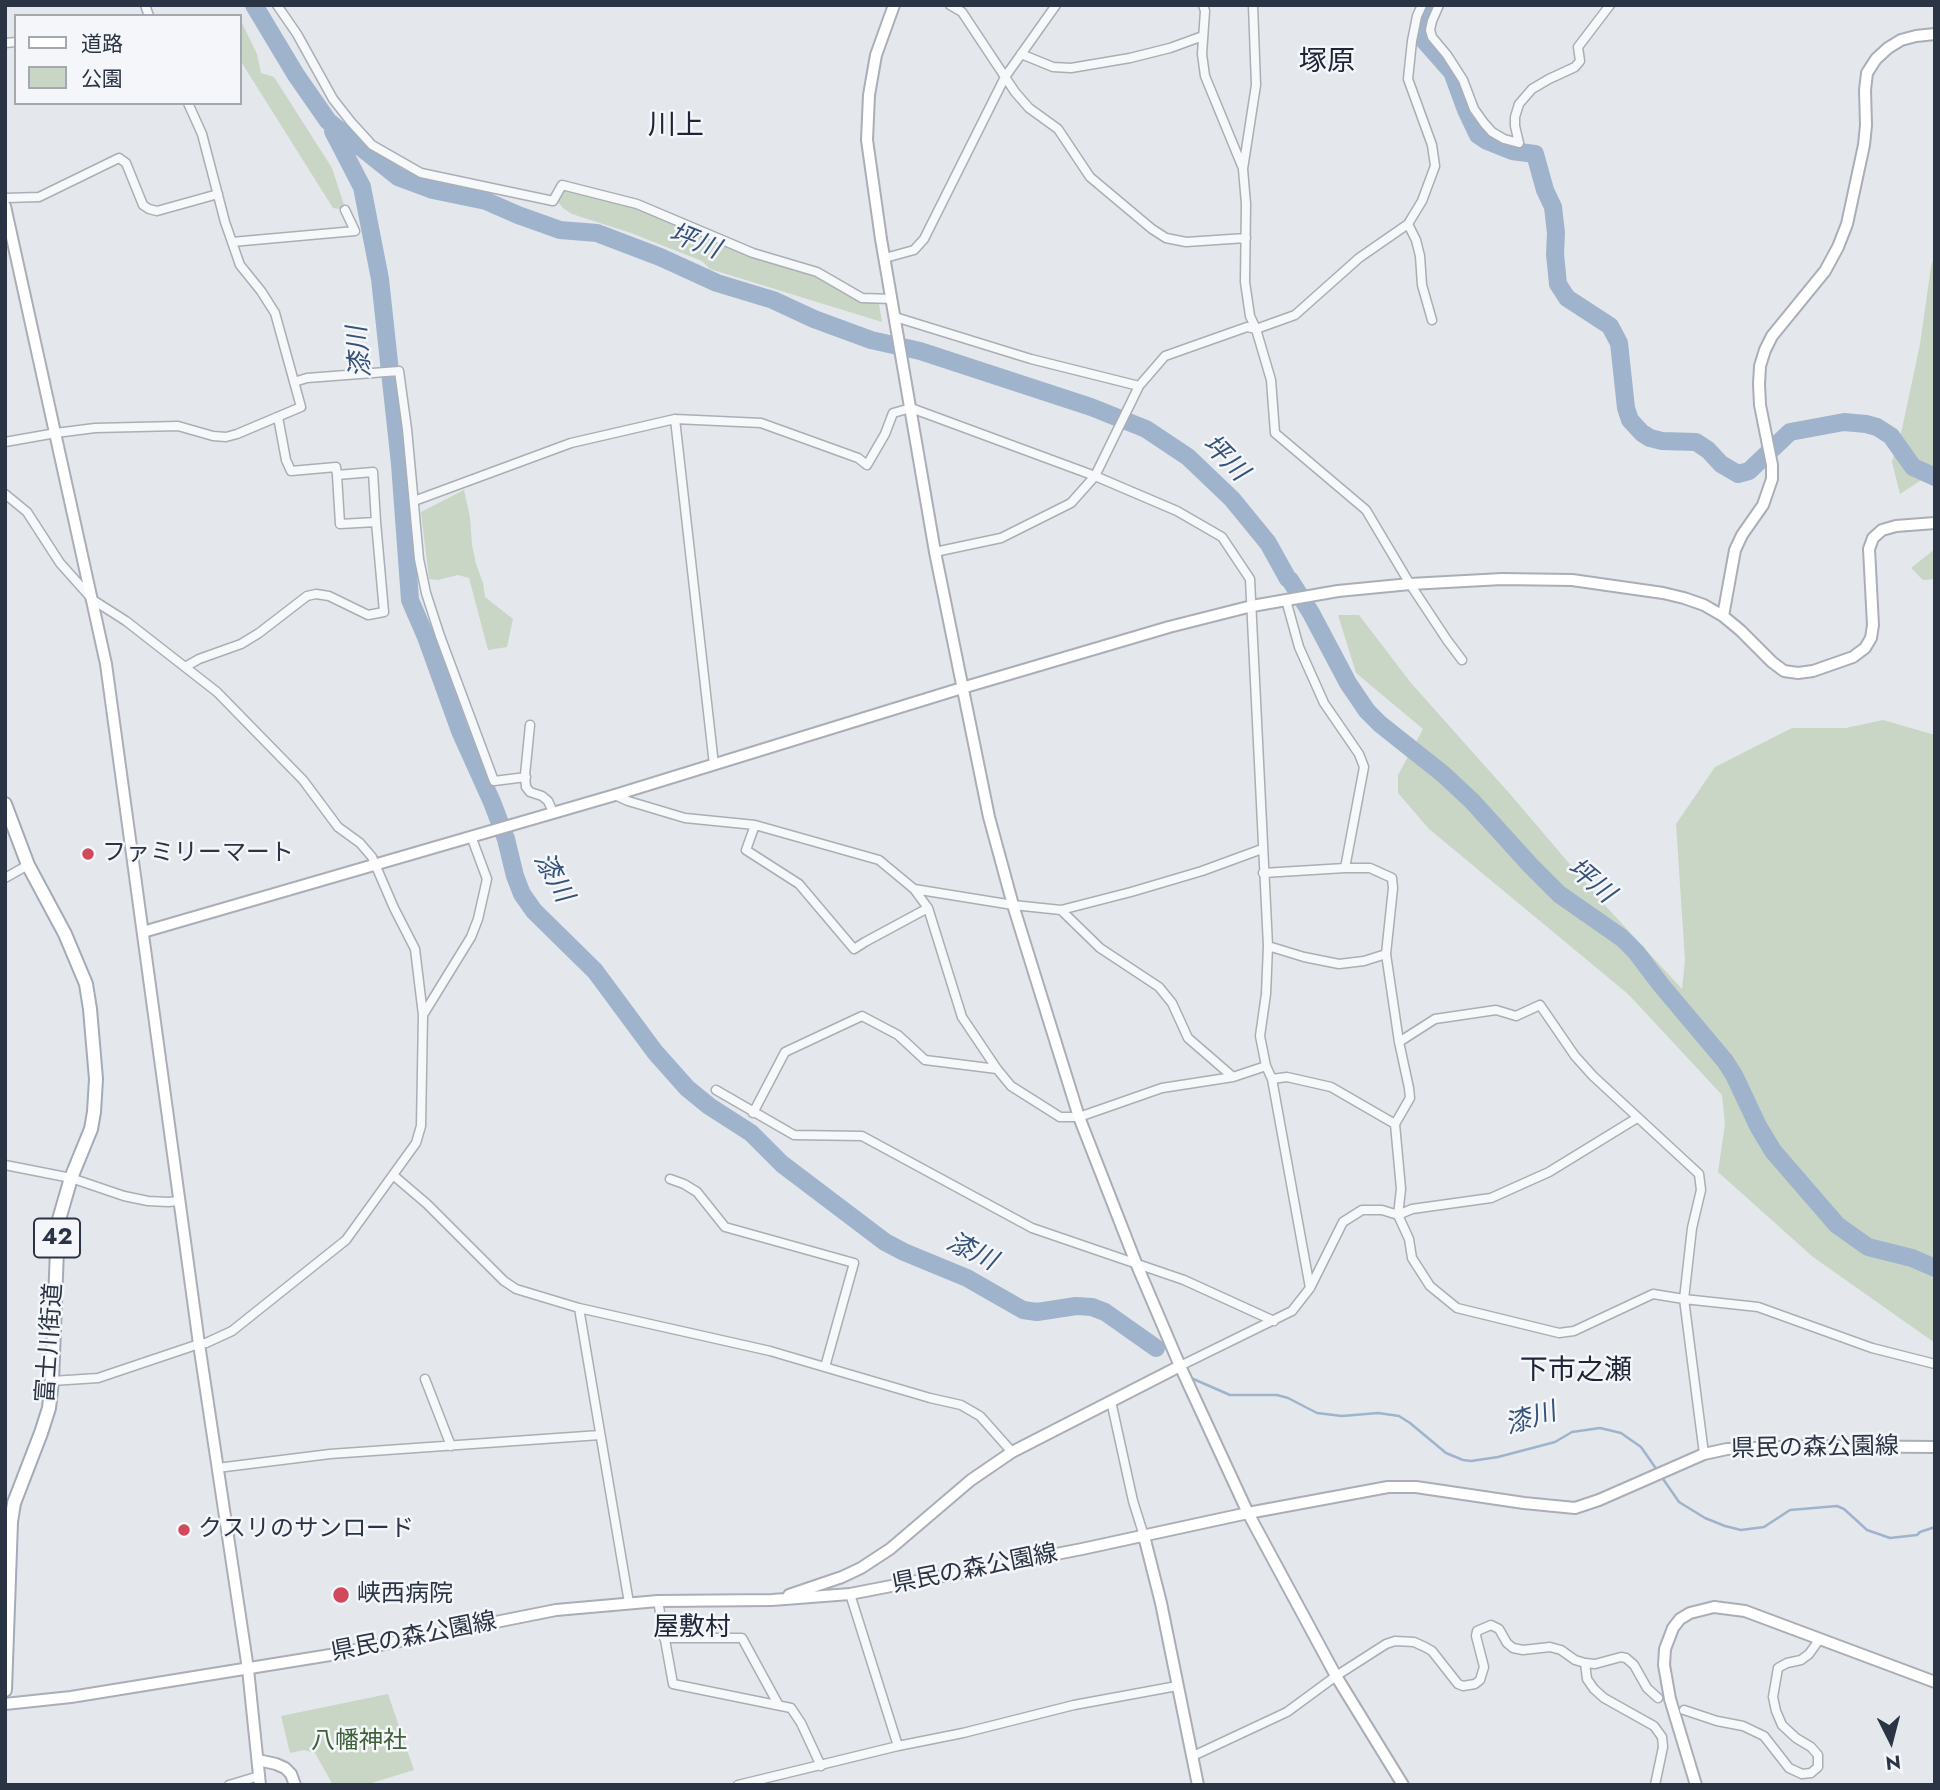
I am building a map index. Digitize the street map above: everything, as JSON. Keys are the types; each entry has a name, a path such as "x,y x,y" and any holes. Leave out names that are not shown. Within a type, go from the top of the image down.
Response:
{"main road":[{"name":"富士川街道","path":"5,804 28,865 80,966 90,1009 95,1066 91,1129 71,1178 58,1223 49,1408 8,1523 5,1690"}],"street":[{"path":"277,5 297,34 333,99 351,122 372,145 421,173 553,201 562,185 637,204 753,253 817,272 862,298 892,299"},
{"path":"894,5 876,55 869,95 867,140 935,552 989,817 1013,905 1079,1116 1136,1263 1180,1366 1248,1513 1336,1676 1403,1785"},
{"path":"950,5 962,12 1029,108 1058,129 1090,177 1152,229 1186,243 1245,238"},
{"path":"885,258 914,250 924,239 1005,77 1056,5"},
{"path":"1203,5 1202,54 1205,76 1243,169"},
{"path":"1253,5 1256,85 1243,169 1246,204 1245,282 1250,316 1271,380 1275,433 1366,510 1410,584 1462,660"},
{"path":"935,552 1001,538 1071,503 1095,476 1139,386 1165,356 1247,327 1256,329 1295,315 1359,258 1408,224 1423,201 1435,166 1432,145 1408,79 1412,41 1422,5"},
{"path":"1439,5 1430,30 1432,37 1464,80 1474,109 1484,123 1504,139 1519,143 1515,117 1520,104 1532,89 1576,67 1580,61 1578,47 1610,5"},
{"path":"1723,617 1735,550 1763,505 1772,479 1769,444 1760,405 1760,366 1772,336 1825,271 1847,225 1864,145 1867,73 1876,59 1901,40 1935,34"},
{"path":"1021,54 1053,67 1082,67 1157,51 1203,36"},
{"path":"5,442 95,428 178,426 226,437 301,407 275,313 261,290 240,265 202,134 189,105"},
{"path":"5,198 39,197 119,158 126,163 143,205 149,209 157,211 218,194"},
{"path":"5,206 57,432 106,664 199,1344 248,1669 258,1760 259,1781 229,1785"},
{"path":"232,242 355,231 345,210"},
{"path":"1408,224 1416,240 1422,285 1432,320"},
{"path":"895,317 1031,359 1139,386"},
{"path":"294,382 399,372 419,559 426,593 494,781 526,777"},
{"path":"414,501 570,443 675,419 761,424 858,458 867,465 885,434 893,413 911,408 1095,476 1177,511 1222,537 1250,579 1268,946 1266,994 1260,1036 1266,1066 1272,1079 1310,1288"},
{"path":"278,417 286,460 291,471 335,467 340,524 376,522"},
{"path":"675,419 714,765"},
{"path":"185,667 241,644 307,596 329,596 369,615 384,612 373,472 337,475"},
{"path":"5,494 27,512 60,563 93,600 126,621 218,692 303,780 338,827 360,843 377,864 394,908 415,949 424,1016 421,1126 416,1143 346,1240 232,1331 206,1343 98,1378 51,1381"},
{"path":"143,932 615,795 1170,627 1252,606 1338,591 1502,579 1572,580 1663,593 1684,597 1723,617 1784,671 1812,671 1853,657 1865,648 1871,638 1873,625 1869,549 1873,538 1882,530 1896,526 1935,523"},
{"path":"1292,599 1299,647 1324,703 1359,754 1364,767 1345,867"},
{"path":"530,725 526,787 548,801 553,812"},
{"path":"615,795 685,818 755,825 879,860 914,889 928,908 962,1017 996,1069 1011,1086 1060,1117 1079,1116 1162,1088 1233,1077 1266,1066"},
{"path":"755,825 746,850 799,884 855,949 928,908"},
{"path":"424,1016 471,937 478,919 487,879 471,836"},
{"path":"914,889 1061,910 1202,871 1262,849"},
{"path":"5,878 28,865"},
{"path":"1263,873 1345,867 1370,868 1392,878 1386,954 1410,1098 1395,1124 1401,1189 1398,1215 1409,1239 1412,1258 1430,1286 1457,1308 1559,1334 1574,1331 1653,1294 1758,1307 1872,1348 1935,1364"},
{"path":"1061,910 1100,948 1159,987 1172,1003 1188,1038 1233,1077"},
{"path":"1268,946 1339,964 1364,961 1386,954"},
{"path":"1399,1042 1435,1019 1496,1010 1516,1016 1540,1004 1593,1076 1699,1174 1701,1190 1692,1228 1684,1299 1704,1454"},
{"path":"753,1113 785,1052 862,1017 898,1035 925,1060 996,1069"},
{"path":"1272,1079 1287,1077 1331,1087 1395,1124"},
{"path":"716,1090 794,1135 862,1136 1031,1228 1184,1280 1274,1321"},
{"path":"772,1600 861,1568 890,1549 971,1480 1012,1452 1292,1311 1310,1288 1343,1223 1362,1210 1382,1210 1398,1215 1412,1209 1491,1198 1549,1172 1637,1118"},
{"path":"5,1165 71,1178 148,1201 179,1201"},
{"path":"393,1175 427,1204 504,1281 516,1289 579,1308 770,1352 961,1405 980,1416 1012,1452"},
{"path":"670,1179 697,1192 724,1227 854,1263 825,1367"},
{"path":"579,1308 629,1603"},
{"path":"425,1379 451,1446"},
{"path":"1111,1401 1133,1501 1161,1603 1198,1785"},
{"path":"217,1468 330,1454 600,1435"},
{"name":"県民の森公園線","path":"5,1704 71,1697 330,1656 556,1610 658,1601 772,1600 850,1594 1388,1487 1416,1487 1575,1508 1704,1454 1727,1449 1801,1446 1935,1447"},
{"path":"850,1594 898,1746"},
{"path":"658,1601 673,1685 791,1708 821,1766"},
{"path":"1696,1785 1666,1682 1665,1649 1672,1628 1690,1613 1714,1606 1745,1611 1935,1682"},
{"path":"1193,1756 1287,1712 1386,1644 1401,1641 1414,1642 1425,1647 1432,1651 1458,1684 1469,1686 1480,1679 1484,1667 1476,1642 1477,1631 1491,1625 1499,1629 1513,1648 1522,1650 1550,1647 1561,1650 1575,1660 1595,1664 1626,1658 1647,1688 1658,1698"},
{"path":"664,1638 742,1638 778,1704"},
{"path":"1684,1710 1743,1726 1764,1737 1789,1768 1801,1774 1811,1773 1818,1767 1818,1755 1782,1725 1773,1697 1778,1668 1787,1662 1801,1660 1819,1640"},
{"path":"1585,1663 1587,1679 1594,1689 1604,1698 1654,1726 1662,1737 1663,1746 1655,1785"},
{"path":"738,1785 1074,1704 1177,1686"},
{"path":"258,1760 285,1768 291,1774 295,1785"}],"green space":[{"path":"242,23 257,54 261,73 274,77 332,168 344,205 340,209 333,208 242,63"},
{"path":"566,188 638,206 816,275 864,302 879,304 882,322 710,269 702,261 631,233 572,214 558,202"},
{"path":"1935,253 1935,471 1900,494 1892,462 1902,429 1920,344"},
{"path":"464,490 472,545 485,597 513,619 507,647 488,650 469,578 458,575 438,580 429,579 421,512"},
{"path":"1935,549 1935,579 1923,580 1911,568"},
{"path":"1338,615 1359,615 1411,683 1602,902 1682,989 1685,960 1676,824 1715,767 1792,728 1846,728 1883,720 1935,735 1935,1343 1813,1257 1718,1172 1725,1124 1722,1095 1628,994 1429,829 1398,793 1398,775 1423,729 1356,673"},
{"name":"八幡神社","path":"388,1694 414,1770 365,1785 333,1785 315,1753 304,1750 290,1753 281,1716"}],"waterway":[{"name":"坪川","path":"254,5 296,75 328,121 398,177 433,190 486,201 560,230 597,233 717,283 773,300 871,340 920,351 1091,407 1146,429 1188,457 1232,499 1268,543 1311,613 1348,683 1367,711 1472,801 1559,894 1622,938 1636,952 1725,1061 1773,1151 1837,1225 1868,1247 1912,1258 1935,1268"},
{"path":"1432,5 1423,24 1422,38 1452,72 1478,135 1512,151 1535,154 1545,190 1553,207 1558,284 1567,298 1610,326 1619,343 1626,408 1630,420 1642,433 1662,441 1696,442 1721,464 1738,474 1749,471 1790,432 1844,422 1866,424 1891,436 1913,467 1935,477"},
{"name":"漆川","path":"333,131 362,187 380,279 400,464 410,600 460,731 492,802 522,894 534,911 595,971 655,1052 687,1088 751,1133 782,1164 885,1242 967,1278 1023,1310 1037,1312 1076,1306 1092,1307 1105,1312 1156,1348"},
{"name":"漆川","path":"1191,1378 1230,1395 1277,1395 1288,1398 1317,1413 1342,1416 1378,1413 1399,1416 1446,1453 1471,1461 1555,1442 1572,1432 1600,1428 1621,1433 1641,1447 1657,1470"},
{"name":"漆川","path":"1661,1476 1679,1502 1705,1518 1741,1530 1764,1527 1790,1510 1837,1506 1867,1530 1890,1538 1917,1535 1935,1527"}],"place":[{"name":"ファミリーマート","path":"88,854"},
{"name":"クスリのサンロード","path":"184,1530"},
{"name":"峡西病院","path":"341,1595"}],"district":[{"name":"塚原","path":"1327,63"},
{"name":"川上","path":"676,127"},
{"name":"下市之瀬","path":"1576,1372"},
{"name":"屋敷村","path":"692,1629"}]}
